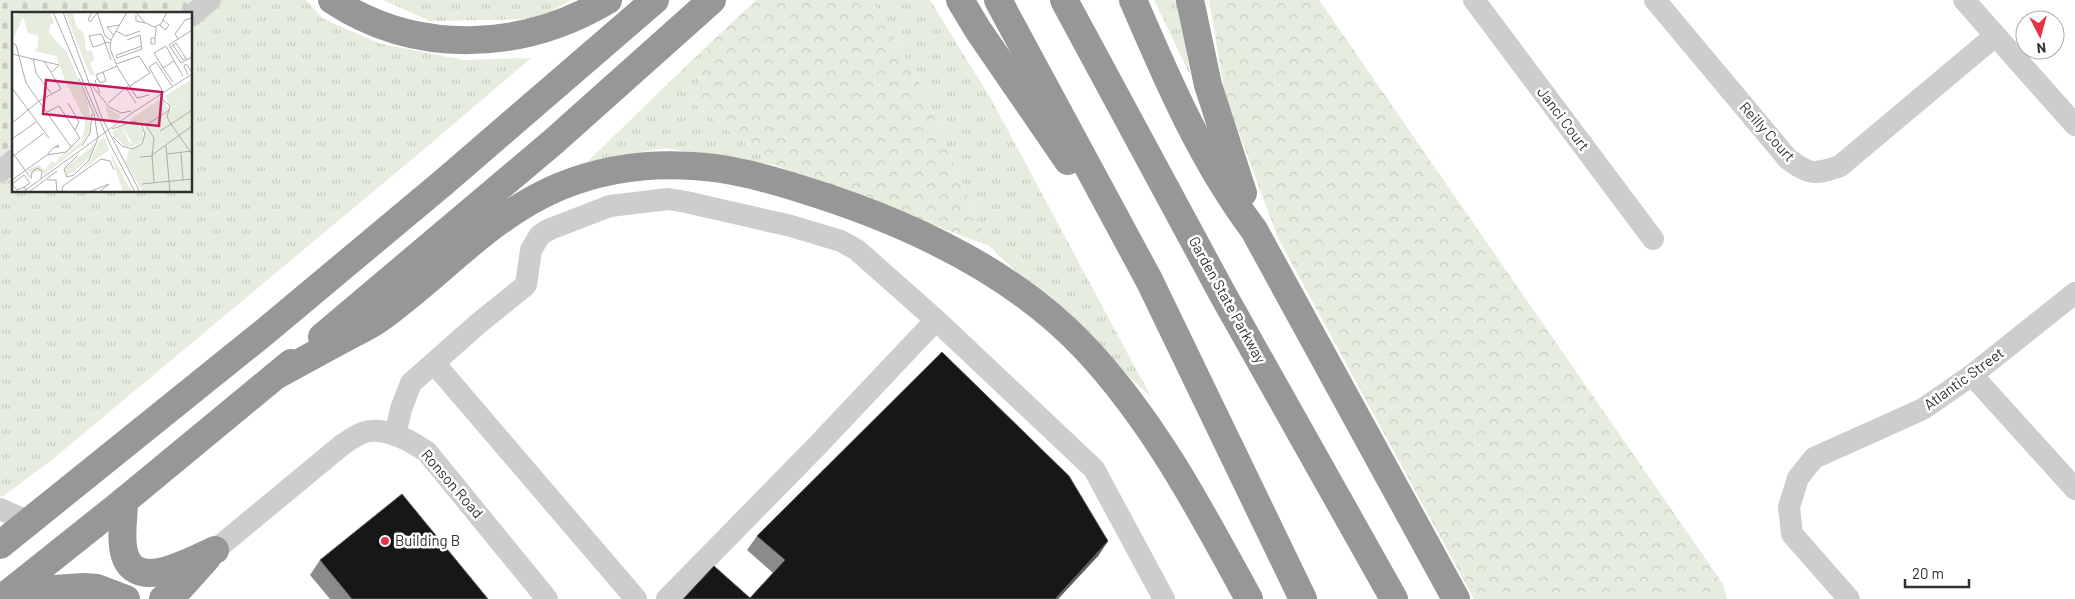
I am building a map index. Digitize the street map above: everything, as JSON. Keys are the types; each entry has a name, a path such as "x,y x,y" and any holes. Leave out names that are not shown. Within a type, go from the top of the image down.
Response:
{"highway":[{"path":"332,0 367,20 398,32 455,40 488,39 544,30 571,20 608,0"},
{"path":"0,545 262,334 451,175 654,0"},
{"path":"5,595 124,501 277,375 553,142 712,0"},
{"path":"960,0 978,30 1149,280"},
{"path":"998,0 1149,280 1303,599"},
{"name":"Garden State Parkway","path":"1064,0 1222,292 1394,599"},
{"path":"1133,0 1170,84 1199,142 1234,203 1254,230 1456,599"},
{"path":"1190,0 1208,85 1254,230"},
{"path":"277,375 378,320 497,222 530,201 562,186 604,172 650,166 698,166 751,175 851,206 919,234 1015,288 1063,326 1107,373 1147,424 1183,478 1250,599"},
{"path":"124,501 124,553 128,562 138,570 149,573 163,572 214,550"},
{"path":"163,599 181,588 214,550"},
{"path":"5,595 84,587 97,588 126,599"}],"street":[{"path":"192,15 210,0"},
{"name":"Janci Court","path":"1474,0 1653,239"},
{"name":"Reilly Court","path":"1655,0 1788,159 1803,170 1819,173 1840,166 1995,36"},
{"path":"1964,0 2075,126"},
{"path":"0,172 12,162"},
{"path":"395,435 401,409 412,383 526,285 531,250 540,236 550,229 610,206 668,199 686,202 774,222 841,240 857,250 936,320 1094,469 1164,599"},
{"name":"Atlantic Street","path":"1849,599 1792,534 1789,507 1798,478 1814,458 1923,409 1972,375 2075,293"},
{"path":"667,599 816,447 936,320"},
{"path":"434,363 636,599"},
{"path":"1972,375 2075,488"},
{"name":"Ronson Road","path":"214,550 342,445 363,433 375,432 395,435 410,440 428,452 547,599"},
{"path":"0,509 30,522"}],"green space":[{"path":"0,0 228,0 192,29 192,12 12,12 12,177 0,187"},
{"path":"228,0 306,0 322,18 378,43 463,60 531,58 53,459 2,497 0,495 0,187 12,177 12,192 192,192 192,29"},
{"path":"383,0 571,0 538,19 430,21"},
{"path":"756,0 872,0 919,81 989,246 775,165 694,105 708,45"},
{"path":"872,0 930,0 991,99 1151,397 989,246 919,81"},
{"path":"1154,0 1179,0 1190,75"},
{"path":"1209,0 1319,0 1723,584 1727,599 1474,599 1278,238 1225,95"},
{"path":"708,45 694,105 775,165 664,148 587,162"}],"building":[{"path":"942,352 1069,476 1108,541 1057,599 683,599 714,566 750,598 785,560 757,536"},
{"name":"Building B","path":"402,494 488,599 352,599 320,560"}],"place":[{"name":"Building B","path":"385,541"}]}
